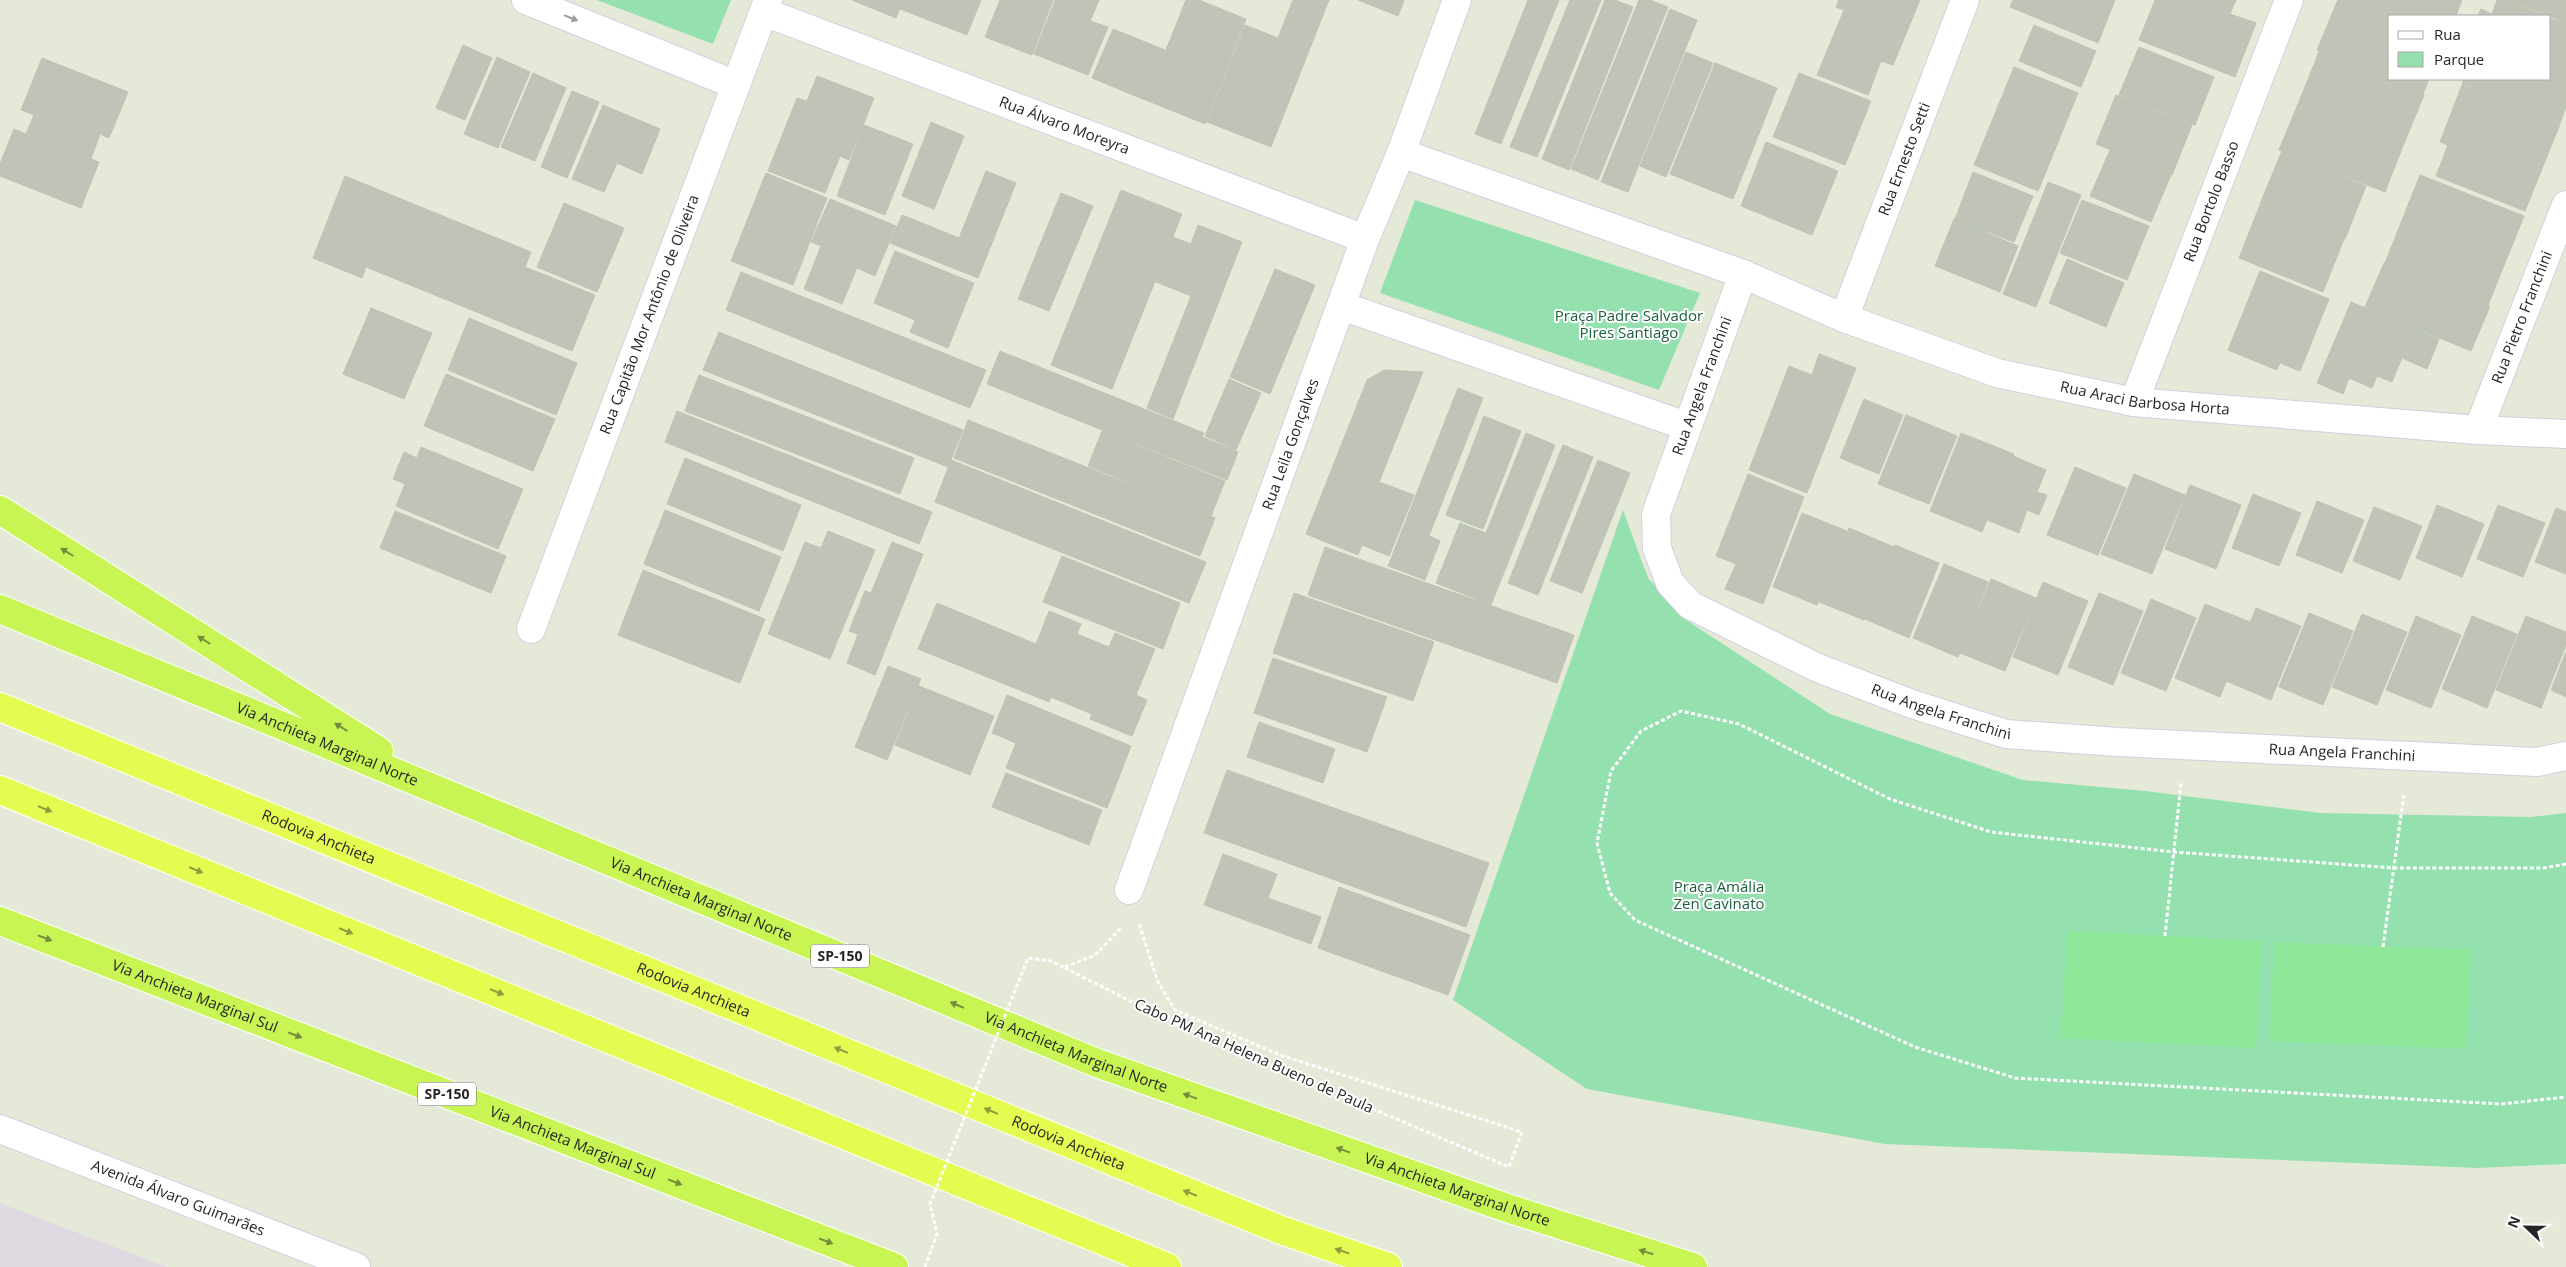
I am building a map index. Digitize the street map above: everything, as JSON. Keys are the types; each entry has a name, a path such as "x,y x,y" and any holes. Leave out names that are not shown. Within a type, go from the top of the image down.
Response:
{"highway":[{"path":"0,510 441,791"},
{"name":"Via Anchieta Marginal Norte","path":"0,609 1097,1063 1507,1208 1693,1267"},
{"name":"Rodovia Anchieta","path":"0,707 1280,1230 1388,1267"},
{"path":"0,790 1167,1267"},
{"name":"Via Anchieta Marginal Sul","path":"0,921 894,1267"}],"street":[{"path":"526,0 736,85"},
{"name":"Rua Leila Gonçalves","path":"1132,901 1365,239 1401,152 1457,0"},
{"name":"Rua Ernesto Setti","path":"1844,318 1965,0"},
{"name":"Rua Bortolo Basso","path":"2134,402 2289,0"},
{"name":"Rua Capitão Mor Antônio de Oliveira","path":"531,629 766,6"},
{"name":"Rua Álvaro Moreyra","path":"766,6 1365,239"},
{"path":"1401,152 1743,274"},
{"name":"Rua Pietro Franchini","path":"2478,430 2566,205"},
{"name":"Rua Araci Barbosa Horta","path":"1743,274 1844,318 1997,373 2134,402 2478,430 2566,434"},
{"name":"Rua Angela Franchini","path":"1743,274 1686,426 1656,514 1657,548 1670,583 1690,605 1818,668 1912,704 2006,734 2184,745 2537,762 2566,756"},
{"path":"1342,306 1686,426"},
{"name":"Avenida Álvaro Guimarães","path":"0,1129 356,1267"}],"path":[{"path":"2566,864 2544,868 2394,868 2174,852 1991,832 1890,799 1739,724 1680,711 1642,731 1611,771 1597,843 1610,893 1635,920 1915,1047 2015,1078 2501,1104 2566,1097"},
{"path":"2165,936 2184,745"},
{"path":"2383,946 2410,756"},
{"path":"1065,968 1095,955 1132,901"},
{"name":"Cabo PM Ana Helena Bueno de Paula","path":"925,1267 937,1234 930,1204 1028,958 1051,961 1190,1031 1509,1167 1522,1132 1280,1055 1175,1010 1158,982 1132,901"}],"shaded area":[{"path":"0,1203 5,1205 167,1267 0,1267"}],"green space":[{"path":"597,0 731,0 713,44"},
{"name":"Praça Padre Salvador Pires Santiago","path":"1415,200 1700,293 1659,390 1380,293"},
{"name":"Praça Amália Zen Cavinato","path":"1623,510 1648,578 1683,618 1830,714 2023,780 2145,791 2321,813 2531,817 2566,813 2566,1164 2479,1168 1885,1144 1587,1089 1453,1000"},
{"path":"2067,931 2262,941 2256,1048 2061,1038"},
{"path":"2274,942 2471,950 2466,1049 2270,1041"}],"building":[{"path":"852,0 903,0 896,18"},
{"path":"904,0 981,0 967,35 900,9"},
{"path":"1000,0 1053,0 1032,55 985,37"},
{"path":"1055,0 1099,0 1090,21 1108,27 1088,75 1034,54"},
{"path":"1186,0 1199,0 1246,19 1205,124 1146,100"},
{"path":"1293,0 1329,0 1271,147 1207,122 1245,25 1278,38"},
{"path":"1358,0 1404,0 1398,16"},
{"path":"1528,0 1559,0 1501,144 1475,134"},
{"path":"1570,0 1601,0 1537,157 1510,147"},
{"path":"1605,0 1615,0 1633,7 1569,170 1542,159"},
{"path":"1639,0 1650,0 1668,7 1598,180 1571,169"},
{"path":"1839,0 1920,0 1893,65 1881,61 1868,95 1817,75 1844,10 1836,7"},
{"path":"2013,0 2115,0 2098,43 2010,7"},
{"path":"2155,0 2236,0 2230,14 2256,23 2235,77 2139,40"},
{"path":"2338,0 2462,0 2456,15 2388,15 2388,23 2337,2"},
{"path":"2497,0 2505,0 2543,15 2478,15 2481,9 2492,14"},
{"path":"2507,0 2566,0 2566,24 2551,15"},
{"path":"2337,2 2388,23 2388,79 2317,50"},
{"path":"1670,9 1697,20 1628,192 1601,182"},
{"path":"2551,18 2566,24 2566,107 2560,123 2462,84 2464,80 2551,80"},
{"path":"2034,25 2096,51 2081,87 2019,61"},
{"path":"1113,29 1165,50 1145,100 1092,78"},
{"path":"463,45 492,58 465,120 436,108"},
{"path":"2139,47 2214,77 2195,125 2119,95"},
{"path":"1686,52 1713,63 1666,177 1640,166"},
{"path":"2319,52 2424,95 2403,146 2298,104"},
{"path":"497,57 530,72 498,148 464,134"},
{"path":"42,58 128,92 109,138 100,134 91,159 99,162 81,208 0,176 0,164 14,129 26,134 34,115 21,110"},
{"path":"1715,63 1777,88 1733,199 1670,174"},
{"path":"2014,67 2078,93 2038,191 1974,165"},
{"path":"533,73 566,88 535,161 501,147"},
{"path":"1799,73 1871,101 1845,165 1773,137"},
{"path":"817,76 874,98 849,160 840,156 825,193 768,171 797,98 807,101"},
{"path":"2389,80 2429,80 2423,94"},
{"path":"2462,85 2560,124 2525,211 2436,176 2448,145 2440,142"},
{"path":"572,91 599,102 567,178 541,167"},
{"path":"2116,95 2192,125 2172,175 2096,144"},
{"path":"2298,104 2403,146 2385,192 2279,150"},
{"path":"603,105 660,129 642,174 617,163 604,192 572,179"},
{"path":"931,122 964,136 934,209 902,196"},
{"path":"864,125 913,144 885,215 837,196"},
{"path":"1766,142 1838,171 1812,235 1741,206"},
{"path":"2110,150 2171,175 2151,222 2090,196"},
{"path":"2282,151 2366,186 2345,239 2260,204"},
{"path":"986,171 1016,183 978,278 890,243 902,215 959,238"},
{"path":"1973,172 2033,196 2014,242 1955,219"},
{"path":"766,173 827,198 793,285 731,261"},
{"path":"2420,175 2524,216 2488,305 2385,263"},
{"path":"345,176 531,252 525,267 595,295 572,351 366,267 362,278 313,258"},
{"path":"2048,182 2081,195 2036,307 2003,294"},
{"path":"1121,190 1182,214 1112,389 1051,365"},
{"path":"1061,193 1093,206 1049,311 1018,299"},
{"path":"830,199 896,226 875,276 857,268 842,304 804,289 821,246 811,242"},
{"path":"2082,200 2149,226 2127,280 2060,253"},
{"path":"564,203 624,228 597,292 537,267"},
{"path":"2260,205 2344,239 2323,292 2239,258"},
{"path":"1954,219 2018,246 2000,292 1935,266"},
{"path":"1198,225 1242,242 1173,419 1147,408 1191,296 1156,282 1173,237 1191,244"},
{"path":"895,251 974,283 948,348 910,332 915,320 874,303"},
{"path":"2067,259 2124,283 2106,327 2049,303"},
{"path":"2384,263 2490,306 2471,351 2365,307"},
{"path":"1275,269 1315,285 1270,394 1230,377"},
{"path":"2260,271 2329,299 2300,371 2280,363 2277,370 2228,350"},
{"path":"741,272 986,370 970,408 726,310"},
{"path":"2351,302 2439,339 2427,369 2402,358 2392,382 2377,376 2372,388 2349,378 2343,394 2317,383"},
{"path":"371,308 432,333 404,399 343,374"},
{"path":"469,318 577,363 556,415 448,370"},
{"path":"719,332 963,430 948,467 703,370"},
{"path":"1000,351 1204,433 1202,437 1238,452 1227,480 987,384"},
{"path":"1819,354 1856,368 1807,493 1749,470 1789,366 1812,375"},
{"path":"1384,370 1423,372 1379,482 1414,495 1389,556 1362,545 1358,555 1306,534 1367,380"},
{"path":"446,374 555,419 533,471 424,426"},
{"path":"699,375 914,458 900,494 685,411"},
{"path":"1229,379 1261,393 1236,450 1205,436"},
{"path":"1458,388 1483,398 1429,536 1440,541 1425,580 1388,566"},
{"path":"1864,399 1903,415 1879,474 1840,458"},
{"path":"677,411 932,512 919,544 665,442"},
{"path":"1906,415 1957,436 1929,504 1878,484"},
{"path":"1484,416 1521,431 1483,529 1446,515"},
{"path":"968,420 1215,518 1200,556 954,458"},
{"path":"1102,431 1225,481 1211,516 1088,466"},
{"path":"1526,433 1555,445 1491,605 1436,583 1460,523 1486,533"},
{"path":"1961,433 2014,454 1982,532 1930,511"},
{"path":"1563,445 1593,457 1538,595 1508,583"},
{"path":"421,447 523,489 498,549 396,506 405,484 393,479 404,452 417,458"},
{"path":"2013,456 2046,470 2037,492 2047,495 2039,515 2027,510 2019,533 1987,520"},
{"path":"685,458 801,505 783,551 667,504"},
{"path":"951,460 1206,562 1189,603 935,502"},
{"path":"1598,460 1630,473 1582,593 1550,581"},
{"path":"2075,467 2126,488 2098,555 2047,535"},
{"path":"1748,474 1804,497 1763,604 1725,589 1736,564 1716,556"},
{"path":"2134,474 2185,495 2152,574 2101,554"},
{"path":"2190,485 2241,505 2216,569 2165,549"},
{"path":"2253,494 2301,513 2279,566 2232,548"},
{"path":"2317,501 2364,520 2342,573 2296,555"},
{"path":"2437,505 2484,524 2462,577 2416,558"},
{"path":"2498,505 2545,523 2523,577 2477,559"},
{"path":"2374,507 2422,526 2400,580 2353,561"},
{"path":"2556,508 2566,512 2566,574 2535,562"},
{"path":"665,510 781,557 759,611 644,564"},
{"path":"395,511 506,556 491,593 380,548"},
{"path":"1802,513 1847,531 1817,605 1773,587"},
{"path":"1849,528 1894,547 1864,620 1819,602"},
{"path":"828,531 875,550 830,659 768,634 805,542 821,548"},
{"path":"892,542 923,554 875,675 847,663 858,634 849,631 865,591 871,593"},
{"path":"1895,545 1939,563 1909,638 1865,619"},
{"path":"1325,547 1574,635 1557,683 1308,595"},
{"path":"1062,556 1180,603 1163,649 1043,602"},
{"path":"1944,564 1988,582 1958,657 1913,638"},
{"path":"643,570 765,619 740,683 618,635"},
{"path":"1991,579 2036,598 2005,671 1960,653"},
{"path":"2043,582 2088,601 2058,675 2013,657"},
{"path":"1294,593 1434,642 1413,701 1273,653"},
{"path":"2099,593 2143,611 2113,685 2068,667"},
{"path":"2151,599 2196,618 2166,691 2121,673"},
{"path":"937,603 1036,644 1049,611 1081,624 1077,634 1109,647 1115,633 1155,649 1136,695 1147,700 1132,736 1090,719 1092,714 1051,697 1049,702 918,649"},
{"path":"2205,604 2250,622 2220,697 2175,678"},
{"path":"2256,608 2301,626 2271,700 2226,681"},
{"path":"2309,613 2353,631 2323,705 2279,687"},
{"path":"2362,614 2407,632 2377,705 2332,687"},
{"path":"2416,616 2461,635 2431,708 2386,690"},
{"path":"2472,616 2517,634 2487,708 2442,689"},
{"path":"2526,616 2566,632 2566,645 2541,708 2496,690"},
{"path":"2566,652 2566,697 2551,690"},
{"path":"1273,658 1387,697 1367,752 1254,713"},
{"path":"888,666 921,679 887,760 855,747"},
{"path":"919,686 994,716 970,775 895,745"},
{"path":"1007,695 1131,746 1107,808 1006,768 1016,743 992,733"},
{"path":"1259,722 1335,749 1323,783 1247,757"},
{"path":"1227,770 1489,863 1466,927 1204,833"},
{"path":"1006,773 1102,810 1089,845 992,807"},
{"path":"1223,854 1277,874 1268,898 1321,917 1311,944 1204,905"},
{"path":"1339,887 1470,935 1448,995 1318,948"}]}
